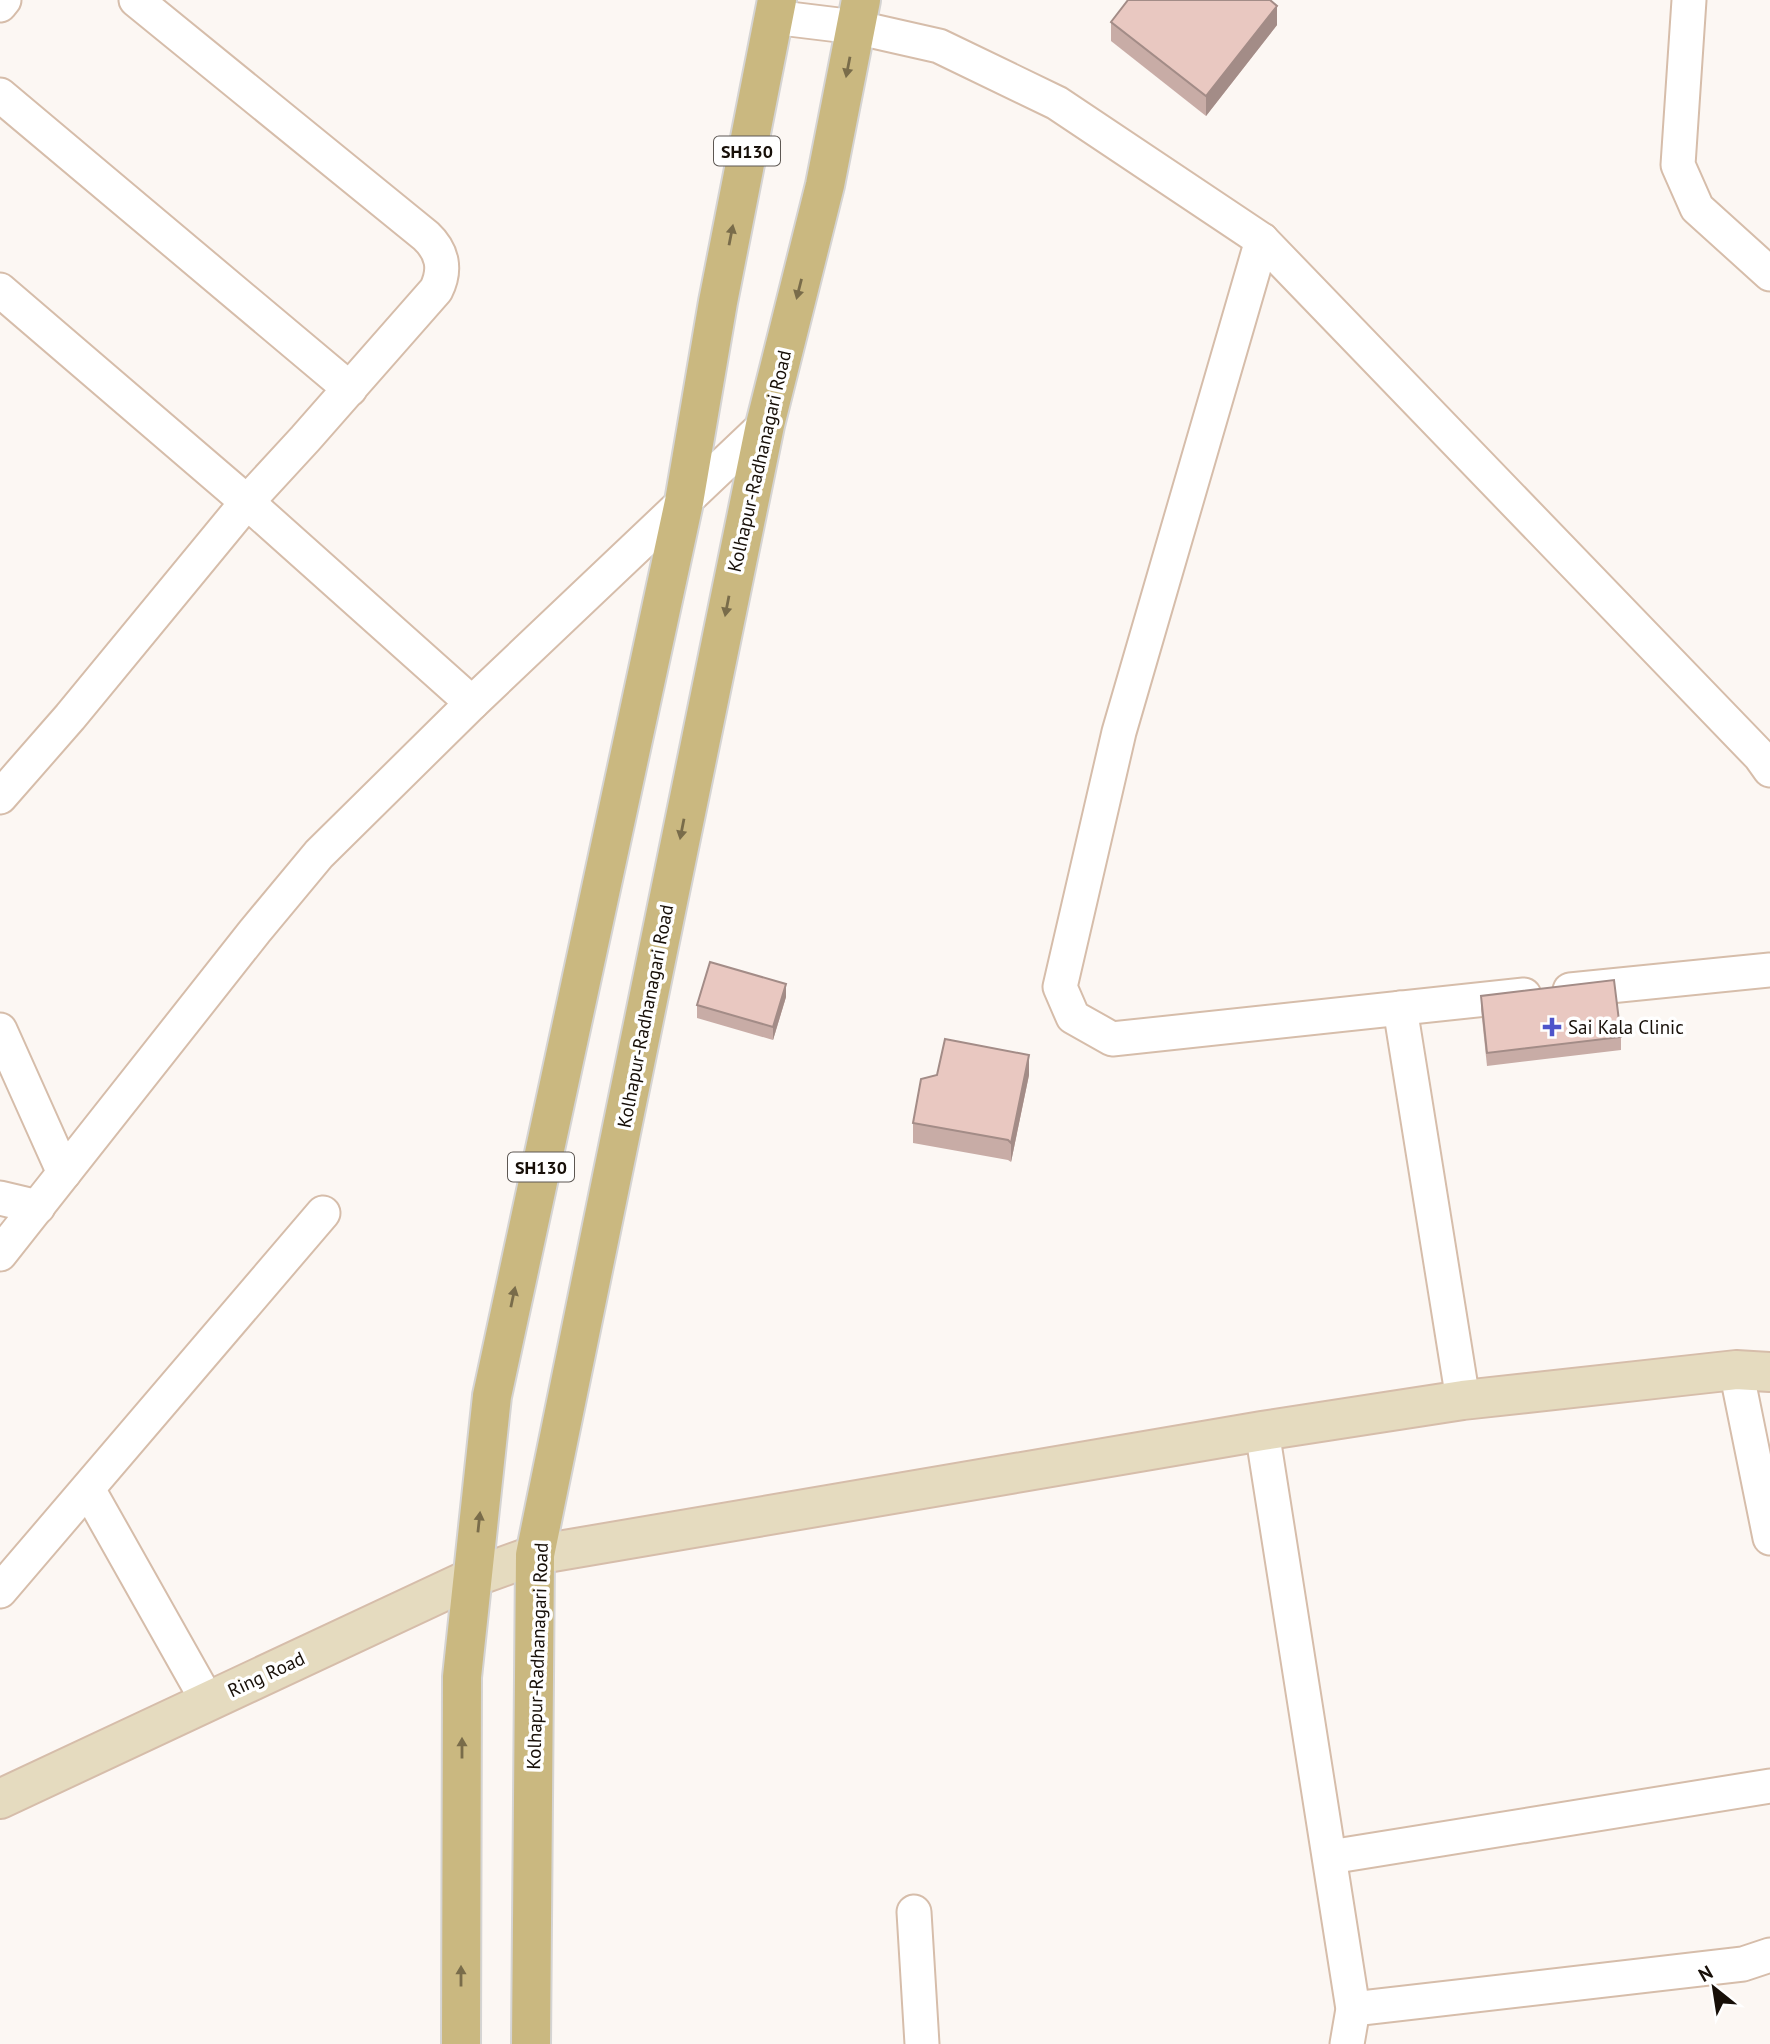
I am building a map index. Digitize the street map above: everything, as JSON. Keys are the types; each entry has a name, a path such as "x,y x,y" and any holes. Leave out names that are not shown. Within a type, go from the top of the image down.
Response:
{"main road":[{"name":"SH130","path":"461,2044 462,1677 492,1396 684,502 718,302 775,8"},
{"name":"Kolhapur-Radhanagari Road","path":"530,2044 536,1555 765,425 825,185 858,14"},
{"name":"Ring Road","path":"0,1800 474,1577 536,1555 1262,1431 1463,1400 1753,1371"}],"street":[{"path":"0,5 4,0"},
{"path":"0,797 69,718 247,502 350,389 436,290 442,278 442,260 437,246 136,0"},
{"path":"1689,0 1678,164 1697,208 1770,274"},
{"path":"775,8 858,14 939,47 1057,103 1262,240 1760,756 1770,770"},
{"path":"0,95 350,389"},
{"path":"1262,240 1119,732 1060,987 1073,1017 1112,1039 1770,970"},
{"path":"0,290 247,502 472,703"},
{"path":"0,1254 255,931 319,855 472,703 765,425"},
{"path":"1400,1008 1463,1400"},
{"path":"0,1030 64,1173"},
{"path":"0,1198 37,1207"},
{"path":"0,1591 323,1213"},
{"path":"1753,1371 1770,1538"},
{"path":"1262,1431 1353,2009 1347,2044"},
{"path":"88,1489 208,1702"},
{"path":"1330,1857 1770,1786"},
{"path":"914,1912 922,2044"},
{"path":"1353,2009 1743,1965 1770,1955"}],"building":[{"path":"1128,0 1270,0 1277,6 1206,96 1111,22"},
{"path":"710,962 786,984 773,1027 697,1005"},
{"path":"1614,980 1621,1037 1487,1053 1481,996"},
{"path":"945,1039 1029,1055 1011,1143 1008,1140 913,1123 921,1079 937,1075"}],"place":[{"name":"Sai Kala Clinic","path":"1552,1027"}]}
